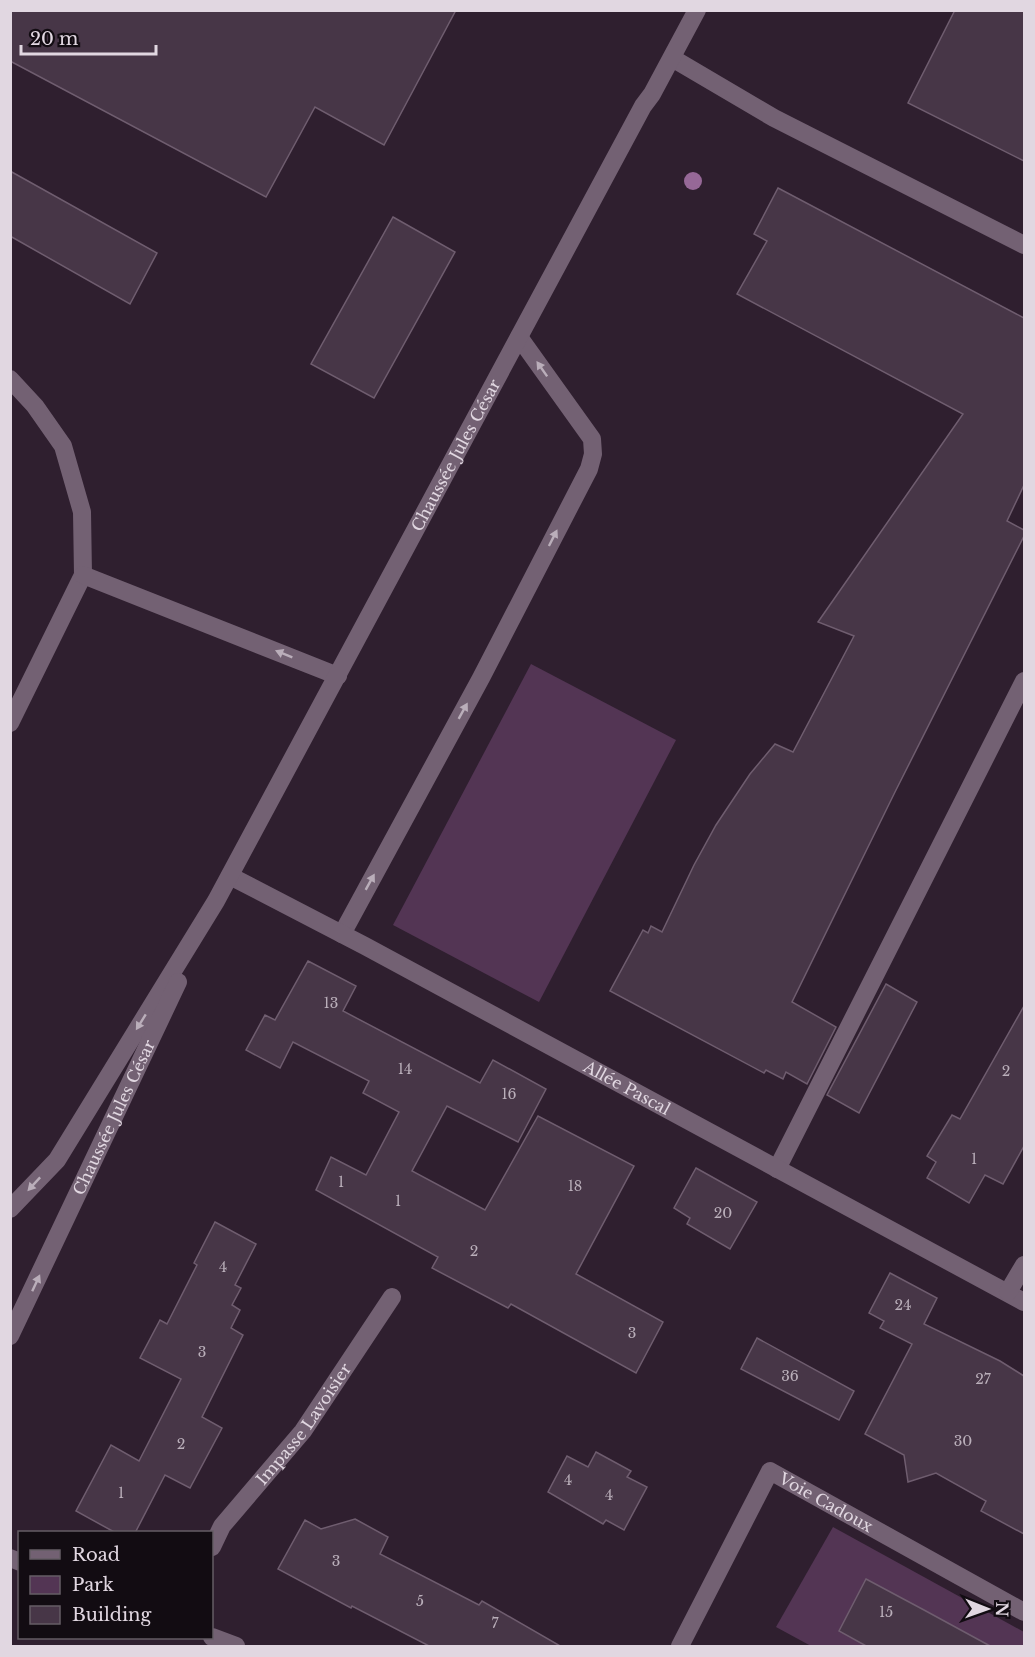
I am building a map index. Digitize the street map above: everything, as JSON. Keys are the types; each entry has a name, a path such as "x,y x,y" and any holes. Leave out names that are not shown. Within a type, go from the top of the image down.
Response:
{"street":[{"name":"Chaussée Jules César","path":"10,1209 57,1160 216,901 643,106 652,94 697,10"},
{"path":"672,58 774,118 1024,245"},
{"path":"342,934 481,678 589,469 593,454 592,439 519,337"},
{"path":"10,380 34,406 63,446 82,512 83,575 10,723"},
{"path":"83,575 338,676"},
{"path":"777,1169 1024,681"},
{"name":"Allée Pascal","path":"230,876 342,934 1024,1302"},
{"name":"Chaussée Jules César","path":"10,1336 216,901"},
{"path":"1008,1292 1024,1265"},
{"name":"Impasse Lavoisier","path":"213,1545 222,1526 303,1431 392,1297"},
{"name":"Voie Cadoux","path":"680,1647 770,1471 1024,1612"},
{"path":"213,1637 236,1647"}],"green space":[{"path":"531,664 676,740 539,1002 393,925"},
{"path":"833,1527 1024,1632 1024,1646 811,1646 776,1627"}],"building":[{"path":"10,10 456,10 384,145 315,107 266,197 10,61"},
{"path":"955,10 1024,10 1024,161 908,103"},
{"path":"10,171 157,253 130,304 10,236"},
{"path":"778,188 1024,318 1024,485 1007,521 1024,530 1024,536 792,1002 836,1027 807,1084 786,1072 783,1079 766,1070 764,1073 610,991 643,930 648,933 651,926 662,932 716,825 750,774 775,744 793,752 854,636 818,622 963,414 737,294 767,241 754,234"},
{"path":"393,217 455,252 374,398 311,364"},
{"path":"308,961 356,986 343,1011 480,1083 493,1060 546,1089 518,1142 447,1106 412,1171 485,1210 538,1116 634,1166 576,1274 663,1322 636,1373 511,1304 508,1308 432,1268 438,1257 316,1190 331,1157 366,1175 399,1112 363,1093 369,1081 293,1042 280,1068 246,1050 265,1015 275,1020"},
{"path":"886,984 917,1002 859,1113 827,1095"},
{"path":"1024,1006 1024,1146 1003,1184 985,1175 969,1203 927,1178 936,1162 927,1156 952,1115 960,1119"},
{"path":"696,1168 757,1202 730,1249 687,1224 690,1218 674,1208"},
{"path":"215,1222 256,1244 235,1285 241,1288 232,1305 240,1310 231,1328 243,1335 202,1417 222,1428 190,1488 165,1475 136,1531 112,1531 76,1511 111,1445 139,1461 181,1379 140,1358 160,1320 167,1324 197,1265 194,1263"},
{"path":"890,1273 937,1298 924,1324 1000,1361 1024,1376 1024,1534 981,1511 986,1501 936,1473 908,1482 904,1455 865,1434 912,1344 880,1328 884,1321 869,1313"},
{"path":"757,1338 854,1391 839,1420 741,1369"},
{"path":"596,1452 631,1471 627,1477 647,1487 624,1530 606,1520 603,1524 548,1492 567,1456 588,1467"},
{"path":"355,1519 388,1537 380,1554 479,1605 482,1601 562,1647 431,1647 278,1569 305,1520 321,1529"},
{"path":"866,1579 992,1647 868,1647 839,1631"}]}
